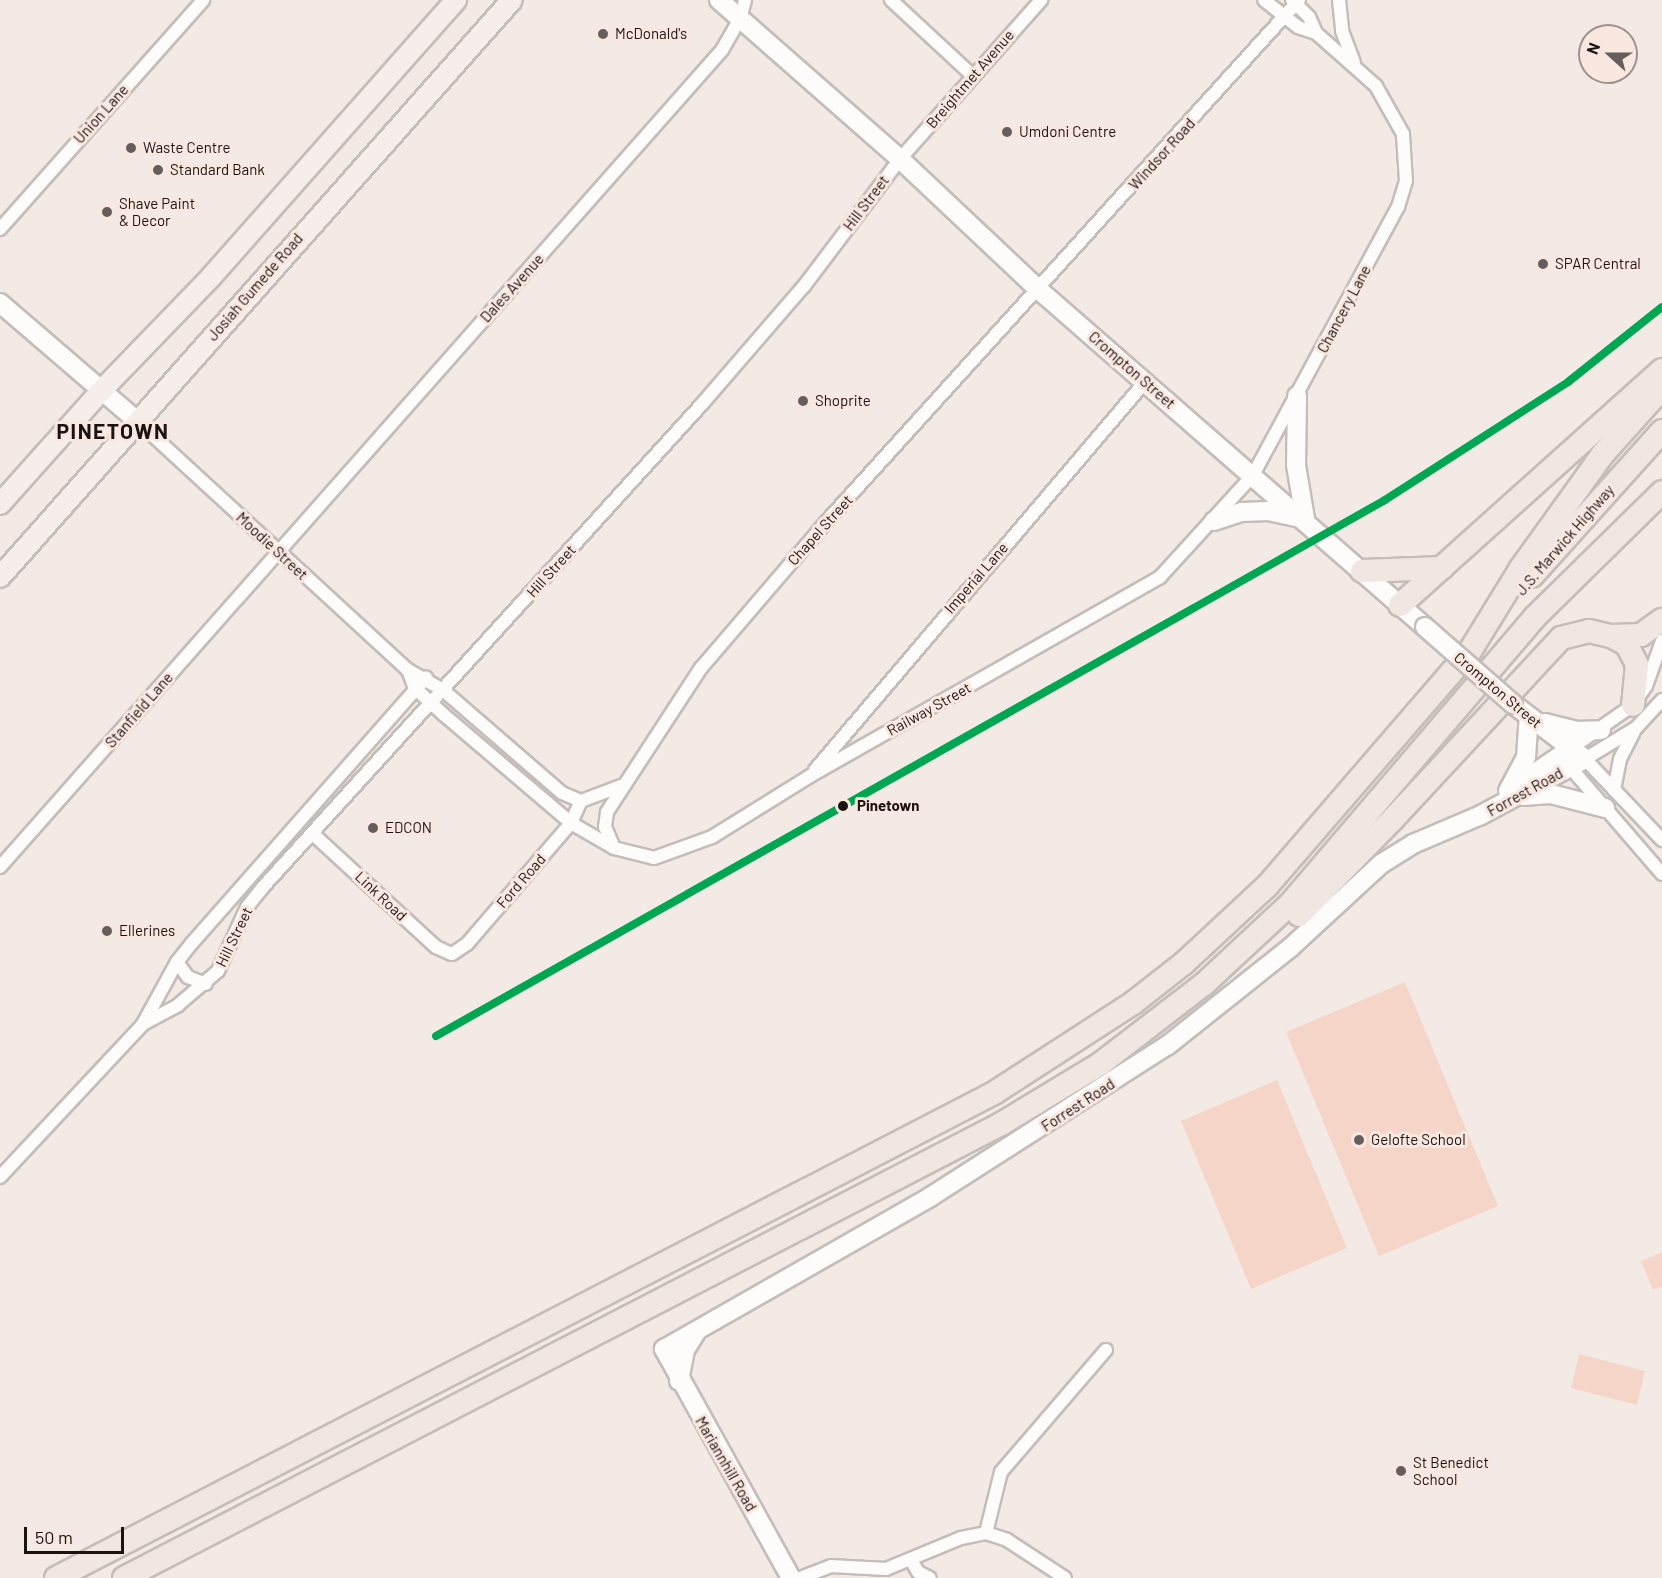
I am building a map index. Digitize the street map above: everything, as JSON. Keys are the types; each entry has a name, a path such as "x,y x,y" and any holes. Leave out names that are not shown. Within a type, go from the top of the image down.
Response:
{"highway":[{"path":"1401,605 1662,370"},
{"path":"56,1578 994,1093 1088,1034 1184,963 1267,886 1470,651 1521,568 1596,464 1662,388"},
{"name":"J.S. Marwick Highway","path":"1470,651 1548,557 1662,431"},
{"name":"J.S. Marwick Highway","path":"1535,617 1662,475"},
{"path":"124,1578 991,1129 1100,1064 1204,984 1290,904 1535,617 1662,492"},
{"path":"1356,566 1442,568"},
{"path":"1145,1031 1184,1010 1269,944 1394,819 1553,644 1578,631 1611,636 1641,635 1662,620"},
{"path":"1611,636 1627,645 1635,658 1638,685 1634,705"}],"main road":[{"path":"0,504 101,391 211,278 456,0"},
{"name":"Josiah Gumede Road","path":"0,576 512,0"}],"street":[{"name":"Union Lane","path":"0,229 202,0"},
{"name":"Crompton Street","path":"719,0 900,159 1039,290 1550,734 1572,757"},
{"name":"Dales Avenue","path":"279,552 722,50 740,19 745,0"},
{"path":"891,0 972,75"},
{"name":"Breightmet Avenue","path":"900,159 972,75 1041,0"},
{"path":"1264,0 1298,27 1316,33 1358,68"},
{"path":"1339,0 1342,31 1358,68"},
{"path":"1296,1 1309,17 1316,33"},
{"name":"Windsor Road","path":"1039,290 1296,1"},
{"name":"Chancery Lane","path":"1253,475 1398,207 1406,181 1403,134 1383,97 1358,68"},
{"name":"Hill Street","path":"143,1024 172,1009 206,984 226,959 247,907 804,286 900,159"},
{"name":"Chapel Street","path":"614,848 606,834 606,820 622,786 701,668 826,522 1039,290"},
{"path":"0,303 137,421"},
{"name":"Imperial Lane","path":"810,776 1145,382"},
{"path":"1214,521 1242,512 1268,511 1308,523 1296,465 1297,396"},
{"name":"Moodie Street","path":"137,421 408,670 426,678 443,690 555,788 581,801"},
{"name":"Railway Street","path":"571,823 614,848 637,856 665,856 712,837 810,776 1138,593 1160,577 1214,521 1253,475"},
{"name":"Stanfield Lane","path":"0,867 279,552"},
{"path":"1572,757 1601,730 1634,705 1646,686 1662,641"},
{"name":"Moodie Street","path":"408,670 416,688 431,703 571,823"},
{"name":"Hill Street","path":"0,1177 143,1024 177,962 426,678"},
{"path":"1614,790 1620,759 1636,728 1662,700"},
{"path":"1601,730 1576,731 1529,718 1526,757 1512,794 1551,794 1605,808"},
{"path":"1572,757 1636,728"},
{"path":"1572,757 1614,790 1662,840"},
{"path":"1572,757 1605,808 1662,874"},
{"name":"Forrest Road","path":"664,1349 930,1197 1168,1045 1290,948 1381,864 1462,820 1481,815 1572,757"},
{"path":"581,801 622,786"},
{"name":"Ford Road","path":"452,954 467,944 571,823 581,801"},
{"name":"Link Road","path":"313,834 436,947 452,954"},
{"name":"Hill Street","path":"177,962 188,977 206,984"},
{"path":"679,1381 685,1350 698,1330"},
{"name":"Mariannhill Road","path":"664,1349 679,1381 791,1578"},
{"path":"986,1533 1001,1472 1106,1350"},
{"path":"800,1578 831,1566 886,1569 962,1538 986,1533 1007,1540 1065,1578"},
{"path":"911,1560 918,1572 930,1578"}],"shaded area":[{"path":"1405,982 1498,1206 1379,1256 1286,1032"},
{"path":"1277,1080 1347,1248 1251,1289 1181,1121"},
{"path":"1662,1252 1662,1287 1653,1290 1641,1261"},
{"path":"1579,1354 1645,1371 1637,1405 1571,1388"}],"railway":[{"path":"436,1036 847,804"}],"transit line":[{"path":"436,1036 1385,500 1568,382 1662,307"}],"place":[{"name":"McDonald's","path":"603,34"},
{"name":"Umdoni Centre","path":"1007,132"},
{"name":"Waste Centre","path":"131,148"},
{"name":"Standard Bank","path":"158,170"},
{"name":"Shave Paint & Decor","path":"107,212"},
{"name":"SPAR Central","path":"1543,264"},
{"name":"Shoprite","path":"803,401"},
{"name":"Pinetown","path":"843,806"},
{"name":"EDCON","path":"373,828"},
{"name":"Ellerines","path":"107,931"},
{"name":"Gelofte School","path":"1359,1140"},
{"name":"St Benedict School","path":"1401,1471"}],"district":[{"name":"PINETOWN","path":"113,431"}]}
